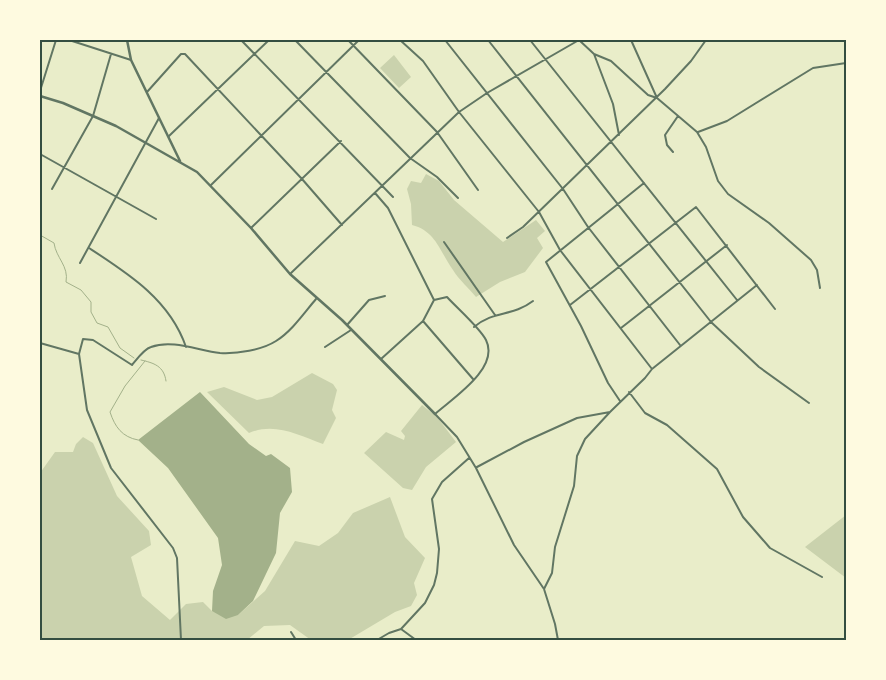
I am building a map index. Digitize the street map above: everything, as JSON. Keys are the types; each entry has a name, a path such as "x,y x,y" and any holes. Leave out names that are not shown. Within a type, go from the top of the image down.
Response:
{"street":[{"path":"40,91 56,40"},
{"path":"69,40 131,60"},
{"path":"127,40 131,60 181,162"},
{"path":"241,40 300,98 393,197"},
{"path":"169,136 269,40"},
{"path":"295,40 410,158 437,177 458,198"},
{"path":"348,40 437,132 478,190"},
{"path":"211,185 359,40"},
{"path":"400,40 423,62 459,112 539,212 560,250 652,369"},
{"path":"444,40 563,188 588,228 680,345"},
{"path":"488,40 711,322 759,367 809,403"},
{"path":"530,40 737,300"},
{"path":"290,274 459,112 487,93 579,40 594,54 611,61 648,95 656,98 697,132 706,147 718,181 728,194 769,223 811,260 817,270 820,288"},
{"path":"631,40 656,98"},
{"path":"507,238 523,227 588,166 691,61 706,40"},
{"path":"52,189 93,116 111,54"},
{"path":"146,92 181,54 185,54 302,179 342,225"},
{"path":"594,54 613,104 619,135"},
{"path":"697,132 727,120 813,68 846,63"},
{"path":"40,96 93,116 146,143 181,162 211,185 290,274 347,325 457,436 468,458 476,468 514,545 544,590 558,640"},
{"path":"673,152 667,145 665,135 678,116"},
{"path":"80,262 159,118"},
{"path":"251,228 341,141"},
{"path":"40,154 156,220"},
{"path":"620,401 608,383 570,305 546,262 644,183"},
{"path":"374,192 388,208 434,300"},
{"path":"570,305 696,208 727,245 775,309"},
{"path":"444,242 495,315"},
{"path":"622,328 727,245"},
{"path":"88,247 139,281 160,302 181,330 186,347"},
{"path":"544,590 552,573 555,547 574,486 578,456 585,439 652,369 757,285"},
{"path":"347,325 369,300 385,296"},
{"path":"381,359 423,321 434,300 447,297 486,340 489,353 488,361 480,374 436,414"},
{"path":"181,640 177,558 173,548 111,468 87,410 79,354 83,339 93,340 132,365 150,347 170,344 222,353 262,348 277,341 294,325 316,299"},
{"path":"474,327 484,318 518,311 533,302"},
{"path":"423,321 473,380"},
{"path":"325,347 352,330"},
{"path":"40,343 79,354"},
{"path":"629,392 645,413 667,425 717,468 743,517 770,548 822,577"},
{"path":"476,468 524,442 578,418 610,412"},
{"path":"377,640 389,632 401,629 425,603 437,573 438,536 432,499 442,482 468,458"},
{"path":"401,629 416,640"},
{"path":"292,632 296,640"}],"shaded area":[{"path":"394,55 411,77 399,88 380,68"},
{"path":"426,174 439,181 454,200 503,242 536,220 545,231 537,238 543,248 525,272 500,282 476,297 455,274 432,237 427,232 412,225 411,204 407,189 411,181 421,183"},
{"path":"312,373 333,384 337,390 332,410 336,418 323,444 277,429 259,430 249,433 207,392 224,387 257,400 272,397"},
{"path":"200,392 249,444 266,456 271,454 290,468 292,492 280,513 276,553 253,601 238,615 226,619 212,611 213,591 222,565 218,538 168,468 138,440"},
{"path":"422,405 437,417 456,442 426,467 412,490 403,488 364,453 386,432 404,440 405,436 401,431"},
{"path":"83,437 93,443 117,496 149,531 151,545 131,557 142,596 170,620 186,604 203,602 212,611 238,615 265,591 295,541 319,546 338,533 353,513 390,497 405,537 425,558 414,583 417,595 411,606 395,612 348,640 311,640 290,625 264,626 247,640 40,640 40,473 55,452 73,452 76,444"},
{"path":"846,515 846,578 805,547"}],"waterway":[{"path":"40,235 54,243 66,271 66,282 81,290 91,302 91,312 97,323 108,327 120,348 134,358"},
{"path":"141,360 158,366 163,372 166,381"},
{"path":"138,440 123,434 114,422 110,412 125,386 145,361"}]}
